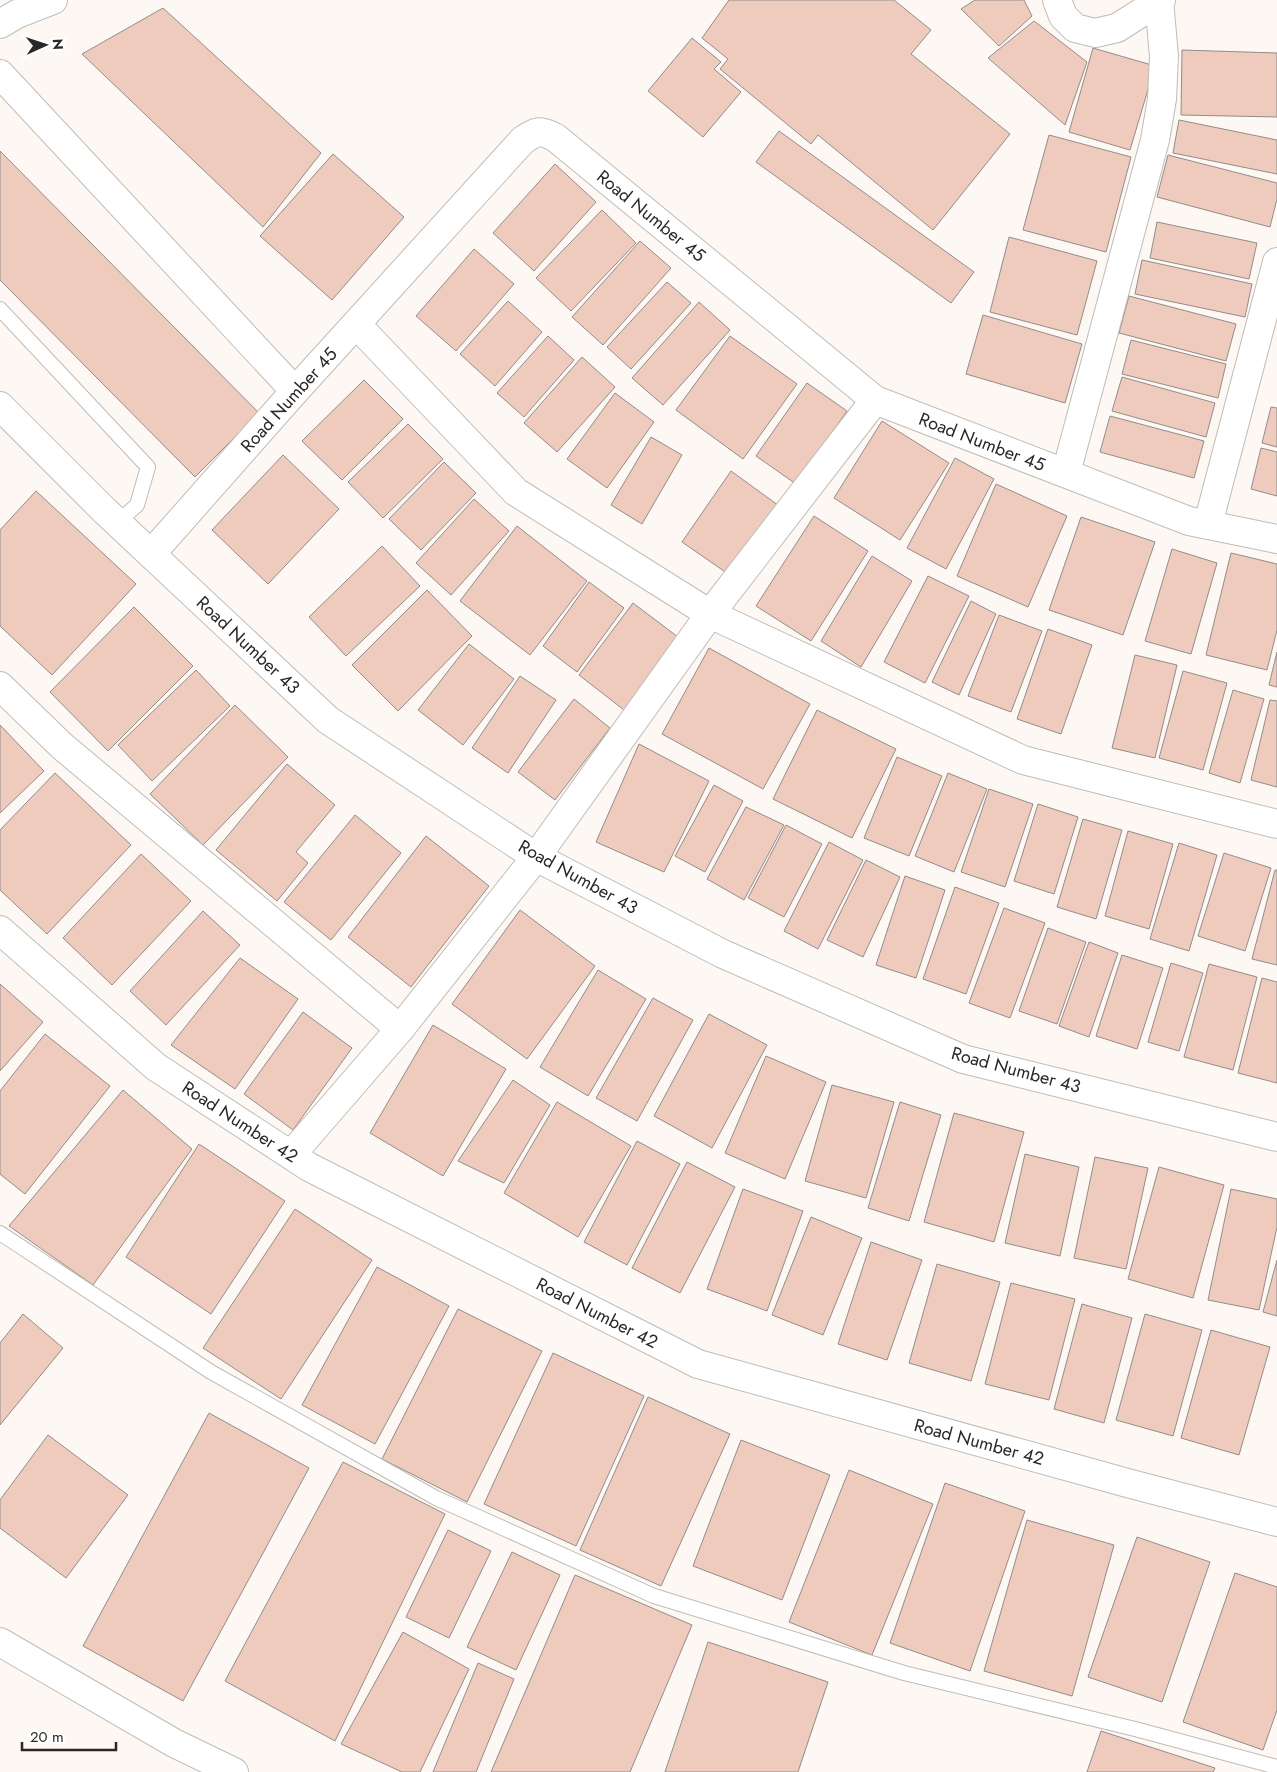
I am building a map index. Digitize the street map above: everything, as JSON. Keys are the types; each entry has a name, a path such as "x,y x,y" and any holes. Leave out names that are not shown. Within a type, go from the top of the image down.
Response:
{"street":[{"path":"12,13 53,0"},
{"path":"1057,0 1063,16 1075,28 1095,33 1117,28 1160,0 1164,56 1162,99 1155,140 1066,473"},
{"path":"0,74 295,391"},
{"name":"Road Number 45","path":"151,554 295,391 357,325 522,140 535,132 544,131 556,138 875,400 1189,521 1277,539"},
{"path":"1208,524 1277,262"},
{"path":"357,325 516,492 710,614 1023,760 1277,824"},
{"path":"292,1155 400,1029 536,857 710,614 875,400"},
{"name":"Road Number 43","path":"0,406 151,554 328,720 536,857 723,954 964,1059 1277,1137"},
{"path":"0,686 62,746 400,1029"},
{"name":"Road Number 42","path":"0,930 156,1067 309,1167 698,1364 1122,1482 1277,1522"},
{"path":"0,1642 174,1743 234,1772"}],"lane":[{"path":"0,308 148,466 137,505 118,522"},
{"path":"0,1233 211,1372 427,1493 654,1596 904,1673 1135,1729 1277,1767"}],"building":[{"path":"729,0 894,0 931,30 911,54 1010,134 933,230 818,135 811,144 720,69 728,59 702,38"},
{"path":"975,0 1024,0 1032,16 999,46 961,9"},
{"path":"163,8 321,153 263,227 82,54"},
{"path":"1034,21 1087,62 1065,125 988,58"},
{"path":"692,38 721,62 714,69 741,92 703,137 648,91"},
{"path":"1093,48 1155,66 1130,150 1069,132"},
{"path":"1182,50 1277,53 1277,117 1181,115"},
{"path":"1179,120 1277,140 1277,174 1173,153"},
{"path":"779,131 974,272 951,303 756,162"},
{"path":"1049,135 1131,157 1106,252 1023,230"},
{"path":"0,151 259,413 195,477 0,280"},
{"path":"333,154 404,217 332,300 260,236"},
{"path":"1168,155 1277,183 1277,199 1270,227 1157,197"},
{"path":"555,164 596,202 534,271 493,233"},
{"path":"602,210 636,243 571,311 536,278"},
{"path":"1157,222 1257,243 1249,279 1150,258"},
{"path":"1009,237 1097,261 1077,335 990,312"},
{"path":"640,241 671,268 603,345 572,317"},
{"path":"474,249 514,284 456,351 416,316"},
{"path":"1142,260 1252,284 1245,317 1135,294"},
{"path":"667,282 691,303 631,369 607,347"},
{"path":"1129,296 1236,324 1226,361 1119,333"},
{"path":"508,301 542,332 495,386 460,354"},
{"path":"699,302 730,330 663,405 632,378"},
{"path":"983,315 1082,344 1065,403 966,374"},
{"path":"548,336 574,360 524,417 497,393"},
{"path":"730,336 797,384 743,459 676,410"},
{"path":"1131,340 1226,364 1218,398 1122,374"},
{"path":"582,357 615,387 557,452 524,423"},
{"path":"1122,377 1215,403 1206,437 1112,411"},
{"path":"364,380 403,419 342,480 302,441"},
{"path":"807,383 847,411 796,484 756,456"},
{"path":"615,393 654,422 607,488 567,459"},
{"path":"1271,407 1277,408 1277,447 1262,443"},
{"path":"1110,416 1204,441 1194,478 1100,452"},
{"path":"882,421 949,463 900,540 834,498"},
{"path":"408,424 443,459 383,518 348,482"},
{"path":"651,437 682,455 642,524 611,505"},
{"path":"1261,448 1277,452 1277,496 1251,489"},
{"path":"283,455 339,509 268,584 212,530"},
{"path":"955,458 994,479 946,569 907,548"},
{"path":"444,462 476,493 421,550 389,519"},
{"path":"731,471 782,508 734,578 682,542"},
{"path":"996,484 1067,516 1028,607 957,576"},
{"path":"36,491 136,584 52,675 0,626 0,530"},
{"path":"474,499 509,531 451,595 416,563"},
{"path":"814,516 868,551 811,641 756,606"},
{"path":"1081,517 1155,542 1123,635 1049,610"},
{"path":"517,526 587,581 530,655 460,601"},
{"path":"382,546 420,586 346,656 309,617"},
{"path":"1172,549 1217,563 1191,654 1145,641"},
{"path":"1231,553 1277,564 1277,630 1267,670 1206,655"},
{"path":"872,556 912,581 861,667 821,641"},
{"path":"928,576 969,596 925,683 884,662"},
{"path":"589,582 624,608 577,672 543,646"},
{"path":"427,590 472,636 398,711 352,665"},
{"path":"971,601 996,614 959,695 932,682"},
{"path":"633,603 678,637 624,710 579,675"},
{"path":"134,607 193,666 108,751 50,692"},
{"path":"999,615 1042,631 1011,712 968,696"},
{"path":"1048,629 1092,645 1061,734 1017,719"},
{"path":"469,644 514,679 463,745 418,710"},
{"path":"709,648 810,704 763,789 662,734"},
{"path":"1277,652 1277,687 1269,685"},
{"path":"1135,655 1177,665 1155,758 1112,748"},
{"path":"196,670 230,706 152,781 118,745"},
{"path":"1183,671 1227,683 1203,770 1159,758"},
{"path":"520,676 556,700 508,773 472,748"},
{"path":"1233,690 1264,699 1240,783 1209,773"},
{"path":"574,699 610,728 555,800 518,772"},
{"path":"1270,700 1277,701 1277,787 1251,780"},
{"path":"235,705 288,757 203,845 150,794"},
{"path":"817,710 896,749 852,838 773,799"},
{"path":"0,725 44,771 0,813"},
{"path":"639,744 709,781 664,872 596,842"},
{"path":"897,757 942,776 909,856 864,838"},
{"path":"287,764 335,805 296,852 308,863 277,901 216,850"},
{"path":"55,773 131,845 47,934 0,890 0,830"},
{"path":"948,773 987,789 954,872 915,856"},
{"path":"714,785 743,801 705,872 675,856"},
{"path":"989,789 1033,804 1005,887 961,872"},
{"path":"1038,804 1078,817 1054,894 1014,881"},
{"path":"746,807 784,825 744,900 707,879"},
{"path":"355,815 401,853 331,940 284,902"},
{"path":"1083,819 1122,830 1096,919 1057,907"},
{"path":"786,825 822,844 784,917 748,898"},
{"path":"1128,831 1173,844 1149,929 1105,916"},
{"path":"426,836 489,886 411,987 348,937"},
{"path":"829,842 863,860 818,949 784,931"},
{"path":"1179,843 1217,855 1189,951 1150,939"},
{"path":"1224,853 1271,868 1245,951 1198,936"},
{"path":"141,854 191,901 112,985 63,938"},
{"path":"866,860 900,877 863,957 827,940"},
{"path":"1275,870 1277,870 1277,965 1252,959"},
{"path":"905,876 945,890 916,978 876,965"},
{"path":"955,887 999,903 966,994 923,979"},
{"path":"1004,908 1045,923 1010,1018 969,1003"},
{"path":"520,910 595,966 527,1059 452,1004"},
{"path":"203,911 240,945 166,1025 130,991"},
{"path":"1048,928 1086,942 1057,1024 1019,1011"},
{"path":"1089,942 1118,953 1089,1037 1059,1026"},
{"path":"1122,955 1163,968 1137,1049 1096,1036"},
{"path":"240,958 298,999 235,1089 171,1045"},
{"path":"1171,963 1203,973 1179,1051 1148,1042"},
{"path":"1209,964 1257,977 1233,1070 1184,1057"},
{"path":"598,970 646,999 588,1096 540,1067"},
{"path":"1262,978 1277,982 1277,1083 1238,1073"},
{"path":"0,984 43,1022 0,1071"},
{"path":"653,998 693,1020 637,1121 596,1098"},
{"path":"303,1012 352,1048 293,1130 244,1094"},
{"path":"709,1014 767,1045 712,1148 654,1116"},
{"path":"433,1025 506,1069 443,1176 370,1133"},
{"path":"45,1034 110,1086 25,1194 0,1174 0,1091"},
{"path":"766,1056 826,1082 785,1179 725,1153"},
{"path":"513,1080 550,1105 504,1183 458,1161"},
{"path":"832,1085 894,1102 866,1198 805,1181"},
{"path":"123,1090 192,1149 93,1285 9,1226"},
{"path":"557,1102 631,1146 578,1237 504,1193"},
{"path":"900,1102 941,1115 909,1221 868,1208"},
{"path":"954,1113 1024,1132 994,1242 924,1222"},
{"path":"637,1141 680,1164 627,1265 584,1242"},
{"path":"199,1144 285,1201 211,1314 126,1257"},
{"path":"1025,1154 1079,1167 1060,1256 1005,1243"},
{"path":"1095,1157 1148,1168 1126,1269 1074,1258"},
{"path":"687,1162 735,1187 680,1293 632,1268"},
{"path":"1159,1167 1224,1185 1193,1298 1128,1279"},
{"path":"743,1189 803,1211 767,1311 707,1289"},
{"path":"1231,1189 1277,1199 1277,1227 1259,1310 1208,1300"},
{"path":"295,1209 372,1260 281,1399 203,1348"},
{"path":"811,1217 862,1238 823,1335 772,1315"},
{"path":"871,1242 922,1260 887,1360 838,1344"},
{"path":"1277,1260 1277,1316 1263,1312"},
{"path":"937,1264 1000,1282 971,1381 909,1363"},
{"path":"377,1267 449,1306 375,1444 302,1405"},
{"path":"1011,1283 1075,1299 1049,1400 985,1384"},
{"path":"1082,1304 1132,1318 1104,1423 1054,1409"},
{"path":"458,1309 542,1351 467,1502 382,1459"},
{"path":"23,1314 63,1348 0,1425 0,1343"},
{"path":"1145,1314 1202,1330 1173,1436 1116,1420"},
{"path":"1211,1330 1270,1347 1239,1455 1181,1438"},
{"path":"553,1353 644,1396 576,1546 484,1504"},
{"path":"648,1397 730,1434 661,1586 580,1550"},
{"path":"209,1413 309,1468 183,1701 83,1646"},
{"path":"48,1435 128,1495 66,1578 0,1528 0,1500"},
{"path":"741,1440 830,1475 782,1600 693,1566"},
{"path":"343,1462 445,1514 335,1741 225,1681"},
{"path":"849,1470 933,1504 872,1655 789,1622"},
{"path":"945,1483 1025,1511 970,1671 890,1643"},
{"path":"1027,1520 1114,1545 1072,1696 984,1671"},
{"path":"448,1530 491,1551 449,1638 406,1617"},
{"path":"1137,1537 1210,1562 1162,1702 1088,1677"},
{"path":"512,1552 560,1575 516,1670 467,1647"},
{"path":"1235,1573 1277,1587 1277,1710 1263,1750 1183,1722"},
{"path":"575,1575 692,1625 630,1772 491,1772"},
{"path":"403,1632 469,1669 420,1772 402,1772 341,1744"},
{"path":"708,1642 828,1682 798,1772 665,1772"},
{"path":"478,1663 514,1679 476,1772 433,1772"},
{"path":"1101,1731 1215,1768 1213,1772 1087,1772"}]}
